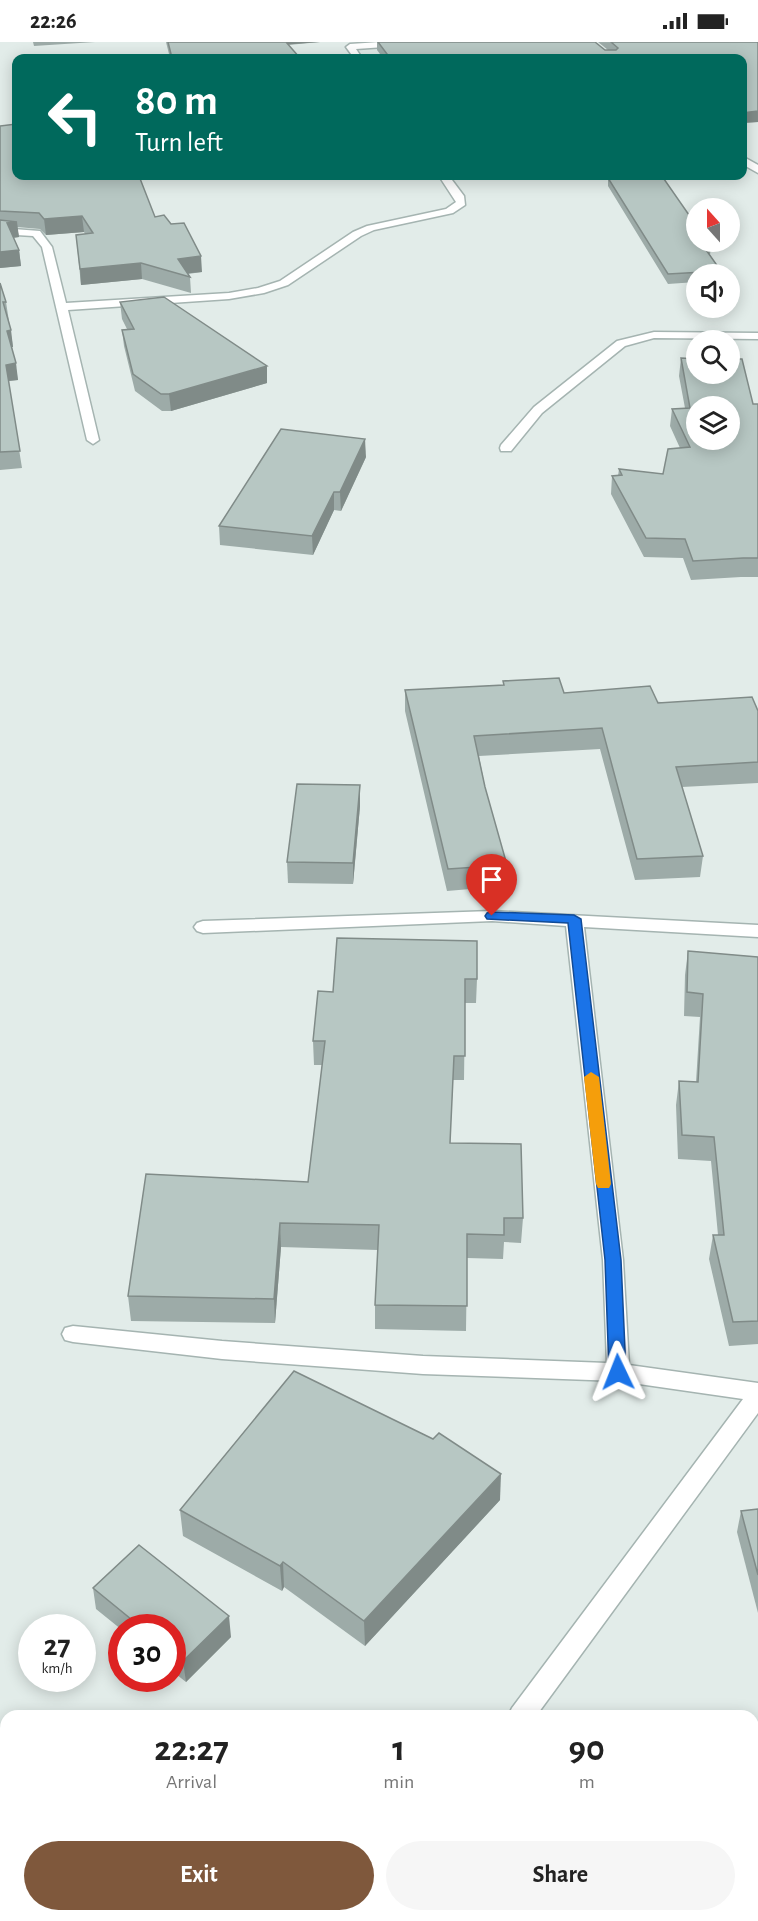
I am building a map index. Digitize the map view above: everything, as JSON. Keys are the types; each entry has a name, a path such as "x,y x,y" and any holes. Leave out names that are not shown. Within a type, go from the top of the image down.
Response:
{"street":[{"path":"348,45 414,42"},
{"path":"62,307 229,296 260,291 284,283 357,234 371,228 449,212 458,207 461,203 459,196 447,180"},
{"path":"0,231 36,233 47,247 93,440"},
{"path":"506,448 538,410 621,344 654,335 758,336"},
{"path":"203,927 492,916 758,931"},
{"path":"574,919 613,1260 618,1372"},
{"path":"73,1334 222,1350 411,1364 618,1372 758,1394 524,1710"}],"building":[{"path":"168,42 286,42 296,54 171,54"},
{"path":"378,42 595,42 605,50 616,50 618,48 611,42 758,42 758,111 747,112 747,54 387,54"},
{"path":"12,124 12,180 141,180 155,217 164,215 171,224 184,223 201,256 178,259 190,277 141,263 80,269 76,235 93,233 82,216 44,219 39,213 0,211 0,126"},
{"path":"609,180 665,180 686,211 686,252 708,252 716,264 686,264 686,273 668,274"},
{"path":"0,220 17,222 7,223 19,250 0,252"},
{"path":"0,283 11,330 7,331 16,363 6,365 20,451 0,452"},
{"path":"164,297 267,366 169,394 161,394 133,374 122,330 134,329 120,302"},
{"path":"681,358 686,358 686,384 740,384 740,359 742,359 753,404 758,404 758,558 693,561 685,539 646,538 612,476 622,475 619,469 663,474 668,449 686,447 686,450 740,450 740,396 688,396"},
{"path":"686,408 686,439 672,409"},
{"path":"281,429 365,439 340,492 334,492 312,536 219,526"},
{"path":"559,678 564,693 650,686 658,703 752,697 758,711 758,762 676,767 703,856 637,859 602,728 474,736 485,787 507,865 448,869 405,690 504,685 503,681"},
{"path":"297,784 360,785 353,863 287,862"},
{"path":"337,938 477,941 477,979 465,979 465,1056 454,1056 450,1143 521,1144 523,1218 504,1218 504,1235 467,1234 467,1306 375,1305 379,1225 280,1223 274,1299 128,1296 146,1174 308,1182 325,1041 313,1041 318,991 333,992"},
{"path":"688,951 758,957 758,1321 733,1322 713,1235 724,1235 714,1137 682,1135 679,1081 698,1082 703,994 687,992"},
{"path":"294,1371 433,1439 439,1433 501,1474 364,1621 283,1562 280,1566 180,1510"},
{"path":"758,1509 758,1575 741,1511"},
{"path":"139,1545 229,1616 186,1658 186,1614 125,1614 93,1588"}],"slow traffic":[{"path":"591,1077 604,1184"}],"route":[{"path":"492,916 574,919 613,1260 618,1372"}]}
